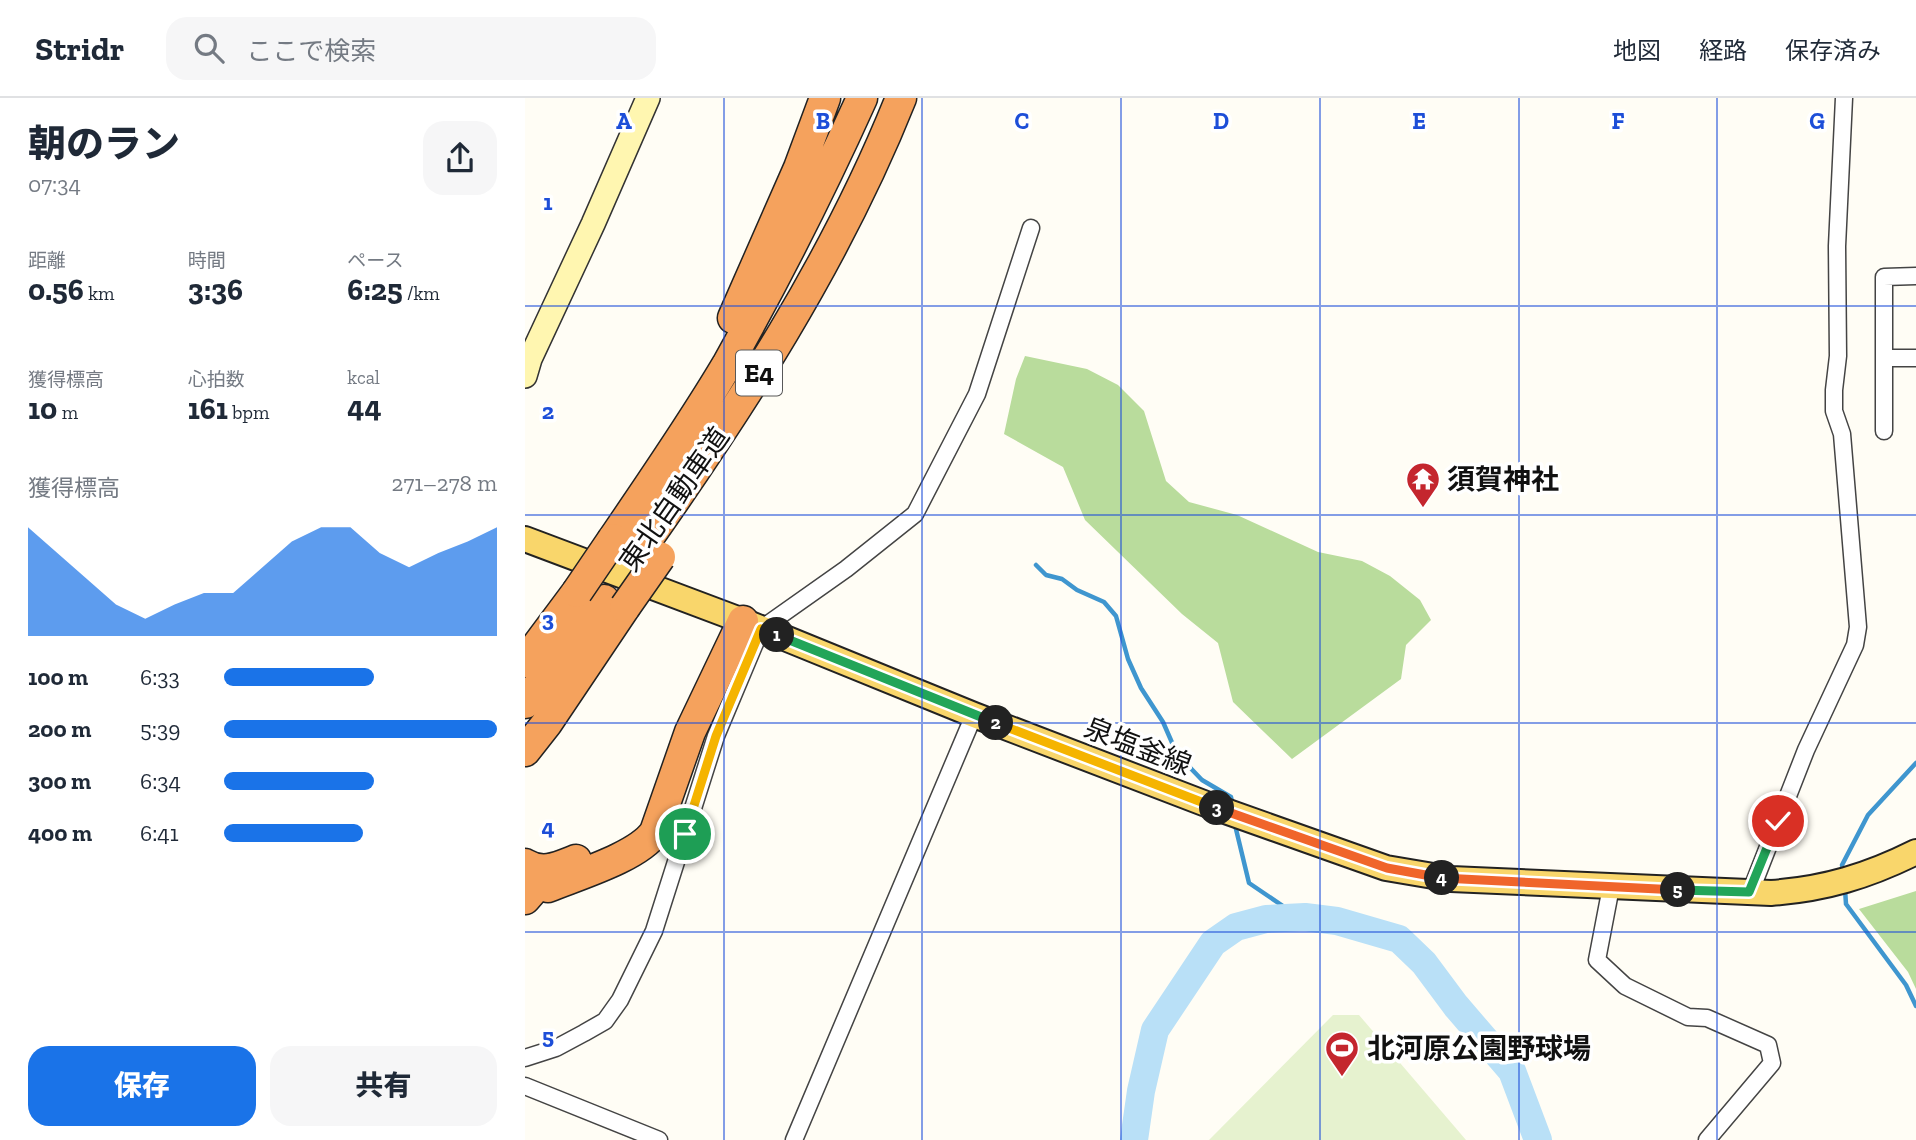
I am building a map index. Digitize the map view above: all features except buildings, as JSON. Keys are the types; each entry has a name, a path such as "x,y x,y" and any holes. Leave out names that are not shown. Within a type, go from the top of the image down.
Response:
{"highway":[{"path":"656,476 713,362 799,168 825,98"},
{"name":"東北自動車道","path":"638,549 656,476 725,367 757,310 862,98"},
{"name":"東北自動車道","path":"525,703 727,424 783,335 863,185 901,98"},
{"path":"525,751 547,723 602,600 638,549"},
{"name":"東北自動車道","path":"525,662 602,600"},
{"path":"537,880 637,837 662,811 690,732 752,625"}],"main road":[{"name":"泉塩釜線","path":"525,539 752,625 974,715 1214,807 1387,868 1451,879 1749,892 1803,890 1847,881 1916,852"}],"street":[{"path":"525,376 530,359 648,98"},
{"path":"1749,892 1806,750 1855,645 1858,627 1842,434 1834,411 1838,356 1837,246 1844,98"},
{"path":"525,1058 556,1048 605,1021 620,1000 654,931 752,625 846,569 915,514 977,394 1031,228"},
{"path":"1884,431 1884,277 1916,276"},
{"path":"1885,358 1916,358"},
{"path":"794,1140 974,715"},
{"path":"1611,887 1597,960 1625,986 1688,1017 1707,1018 1768,1045 1772,1063 1707,1140"},
{"path":"525,1086 659,1140"}],"green space":[{"path":"1025,356 1087,369 1118,385 1144,411 1166,481 1189,502 1237,515 1318,552 1362,561 1390,576 1420,600 1431,620 1406,645 1401,679 1292,759 1233,702 1218,643 1182,614 1085,520 1063,467 1004,434 1016,379"},
{"path":"1916,891 1916,989 1908,972 1859,909"},
{"name":"北河原公園野球場","path":"1333,1015 1359,1015 1466,1140 1209,1140"}],"waterway":[{"path":"1036,565 1046,575 1062,579 1077,590 1104,602 1116,616 1128,659 1141,688 1163,722 1177,754 1202,780 1231,797 1233,806"},
{"path":"1843,873 1842,865 1868,815 1916,763"},
{"path":"1235,825 1249,883 1299,917"},
{"path":"1845,889 1846,904 1906,985 1916,1006"},
{"path":"1134,1140 1141,1091 1155,1030 1213,943 1236,927 1266,919 1305,917 1337,921 1399,939 1424,963 1456,1006 1512,1071 1538,1140"}],"place":[{"name":"須賀神社","path":"1423,509"},
{"name":"北河原公園野球場","path":"1342,1078"}],"route":[{"path":"685,834 716,736 761,629 974,715 1246,819 1387,868 1451,879 1749,892 1778,821"}]}
